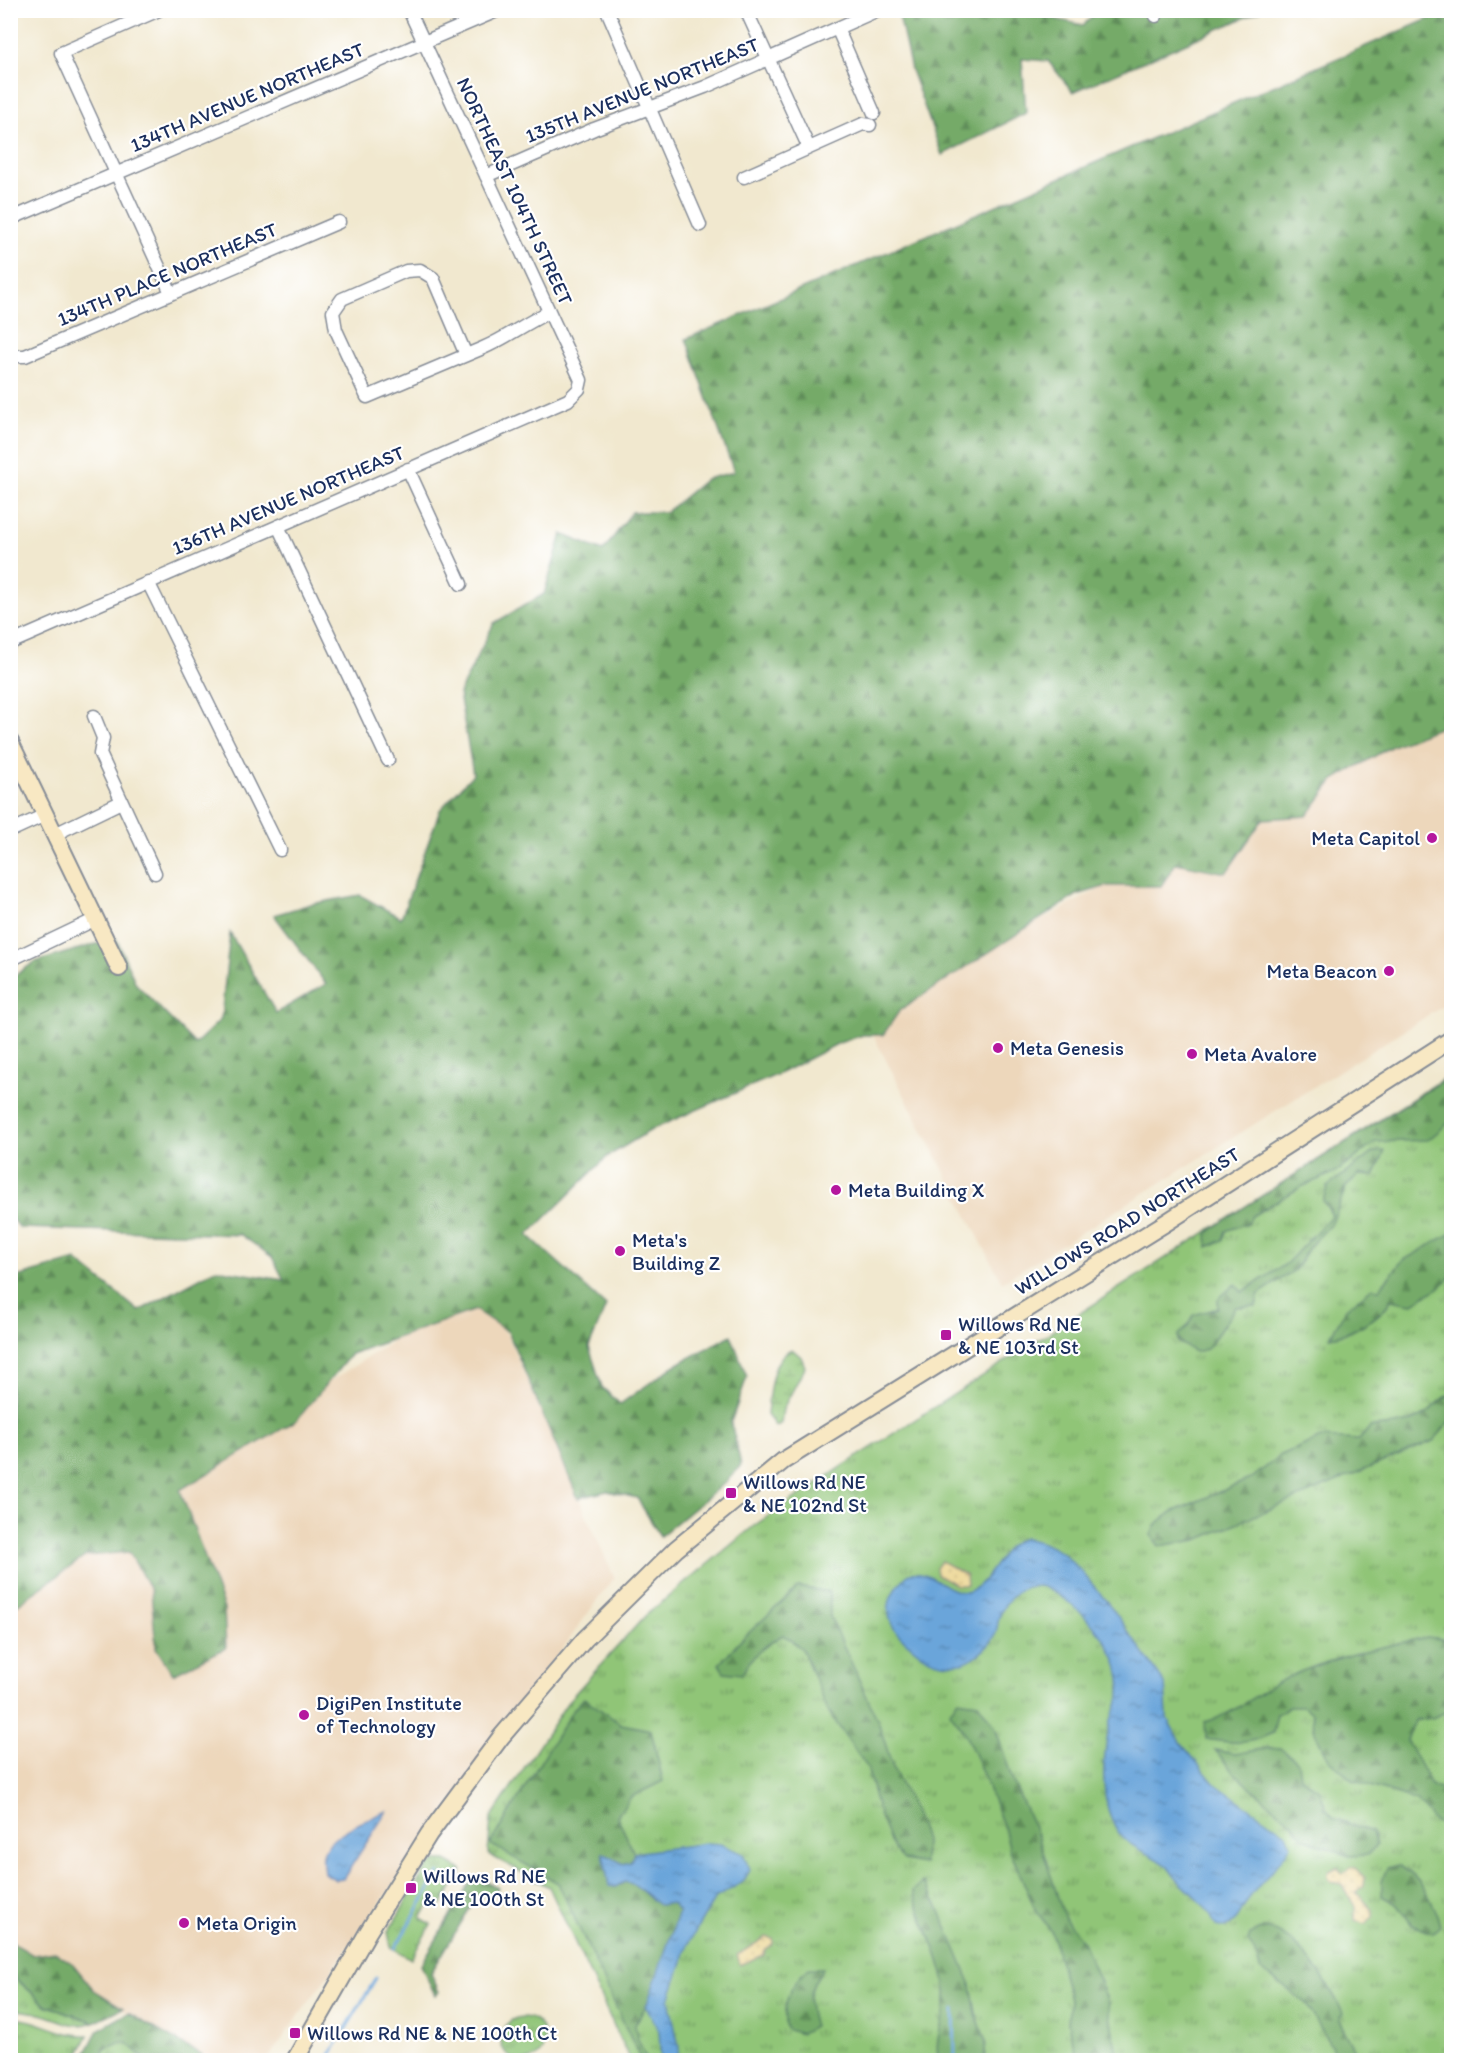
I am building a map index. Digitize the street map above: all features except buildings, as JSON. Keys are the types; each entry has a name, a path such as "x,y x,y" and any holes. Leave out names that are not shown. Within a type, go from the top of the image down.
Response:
{"main road":[{"path":"10,742 119,968"},
{"name":"WILLOWS ROAD NORTHEAST","path":"295,2061 368,1932 429,1834 501,1737 585,1639 676,1549 783,1461 1167,1222 1452,1039"}],"street":[{"path":"159,10 62,53 171,293"},
{"name":"NORTHEAST 104TH STREET","path":"409,10 581,380 579,389"},
{"name":"134TH AVENUE NORTHEAST","path":"10,219 499,10"},
{"path":"607,10 700,225"},
{"path":"746,10 809,148"},
{"name":"135TH AVENUE NORTHEAST","path":"486,176 594,129 650,109 769,60 878,10"},
{"path":"744,177 872,119 838,30"},
{"name":"134TH PLACE NORTHEAST","path":"10,356 25,356 339,222"},
{"path":"466,355 433,278 420,270 406,271 342,299 333,312 336,330 367,397 495,343 519,326 549,312"},
{"name":"136TH AVENUE NORTHEAST","path":"10,643 567,400 579,389"},
{"path":"408,469 461,584"},
{"path":"278,526 388,760"},
{"path":"148,582 280,850"},
{"path":"94,716 103,738 100,754 155,873"},
{"path":"55,834 121,802"},
{"path":"10,831 45,815"},
{"path":"10,960 96,919"}],"shaded area":[{"path":"1451,700 1451,1001 1002,1282 863,1016"},
{"path":"477,1305 506,1333 614,1577 267,2060 208,2060 11,1944 11,1583 433,1316"}],"green space":[{"path":"898,11 1018,11 1083,25 1099,11 1260,11 1073,92 1048,61 1022,59 1026,113 942,155 911,70"},
{"path":"1451,11 1451,723 1392,746 1334,780 1307,816 1263,819 1226,873 1176,863 1161,886 1107,886 1077,895 900,1010 883,1035 863,1035 839,1043 783,1072 653,1129 608,1156 528,1235 606,1306 589,1347 602,1387 620,1404 674,1366 731,1335 747,1377 731,1422 741,1465 726,1482 660,1536 637,1498 607,1491 578,1498 508,1332 475,1310 351,1354 297,1420 180,1490 224,1609 226,1648 173,1674 156,1648 151,1591 129,1552 86,1556 11,1609 10,1279 76,1260 139,1311 216,1269 284,1280 272,1257 241,1235 20,1228 10,1217 11,978 35,962 116,938 136,984 195,1044 221,1019 230,933 276,1013 326,984 274,915 311,904 360,895 401,918 440,810 473,774 459,693 494,623 544,594 562,534 603,551 632,512 666,512 706,479 734,472 686,339"},
{"path":"1451,1074 1451,2060 630,2060 549,1887 488,1854 491,1818 569,1700 646,1615 755,1525"},
{"path":"1451,1075 1451,1121 1428,1140 1376,1142 1338,1171 1301,1187 1252,1216 1248,1223 1226,1231 1223,1240 1208,1247 1207,1234 1224,1220"},
{"path":"1385,1151 1374,1176 1359,1175 1346,1187 1332,1223 1310,1246 1295,1270 1259,1294 1256,1306 1236,1307 1207,1349 1195,1352 1178,1342 1178,1335 1189,1325 1193,1315 1218,1308 1218,1299 1235,1284 1242,1292 1286,1264 1332,1215 1323,1201 1327,1187 1372,1153"},
{"path":"1451,1233 1451,1276 1439,1288 1411,1304 1391,1300 1380,1313 1364,1324 1347,1333 1330,1337 1346,1309 1372,1288 1379,1289 1402,1261"},
{"path":"792,1349 801,1357 805,1367 783,1409 781,1423 776,1427 767,1415 772,1378 779,1360"},
{"path":"1451,1394 1451,1421 1433,1441 1197,1540 1159,1546 1151,1535 1156,1524 1172,1512 1252,1478 1281,1455 1321,1438 1359,1440 1370,1427 1413,1421"},
{"path":"798,1587 830,1592 830,1616 878,1721 893,1768 915,1812 925,1840 924,1864 904,1860 893,1848 880,1817 867,1767 828,1711 802,1649 783,1635 759,1652 742,1674 724,1672 719,1664 742,1639"},
{"path":"1427,1637 1451,1640 1451,1710 1432,1718 1415,1720 1407,1741 1431,1785 1451,1795 1451,1832 1433,1820 1417,1801 1352,1780 1330,1761 1315,1733 1312,1713 1303,1706 1290,1706 1277,1714 1273,1733 1256,1740 1233,1742 1206,1739 1205,1722 1227,1714 1286,1678 1337,1659"},
{"path":"584,1698 621,1724 651,1730 663,1781 631,1797 617,1816 634,1853 631,1862 623,1864 603,1854 615,1887 624,1882 634,1884 651,1899 672,1903 679,1912 652,1995 635,2025 637,2037 647,2060 641,2060 558,1883 490,1844 570,1714"},
{"path":"957,1700 978,1703 995,1726 1012,1779 1039,1839 1065,1919 1083,1942 1107,1999 1118,2060 1081,2060 1076,2055 1068,2024 1070,2000 1051,1930 1036,1911 1010,1851 1005,1830 977,1760 963,1730 950,1713"},
{"path":"1267,1748 1281,1749 1298,1762 1300,1777 1320,1791 1326,1809 1334,1818 1372,1832 1376,1845 1368,1855 1349,1856 1303,1838 1292,1823 1232,1771 1215,1750 1235,1754"},
{"path":"436,1861 446,1861 462,1870 441,1906 431,1901 421,1918 431,1924 411,1959 391,1947 388,1932 428,1865"},
{"path":"1398,1865 1420,1883 1430,1899 1440,1926 1432,1933 1412,1925 1398,1905 1382,1896 1382,1880 1387,1868"},
{"path":"482,1878 498,1888 496,1892 477,1896 431,1973 439,1992 435,1995 421,1965 471,1881"},
{"path":"923,1882 937,1904 971,1985 976,2013 986,2042 984,2060 939,2060 937,2044 945,2010 946,1992 941,1966 913,1891"},
{"path":"1264,1928 1288,1939 1311,1961 1330,1988 1343,2013 1339,2020 1360,2060 1336,2060 1331,2046 1306,2003 1260,1969 1257,1957 1248,1941 1250,1934"},
{"path":"10,1941 33,1955 55,1952 73,1964 94,1990 123,2008 94,2022 46,2005 11,1974"},
{"path":"808,1968 823,1968 811,1989 809,2003 814,2027 801,2034 786,2029 785,2012 792,1988"},
{"path":"10,1974 46,2005 94,2022 75,2025 40,2014 11,2010"},
{"path":"128,2013 203,2056 204,2060 146,2060 125,2041 105,2049 100,2060 82,2060 98,2030"},
{"path":"523,2017 539,2023 545,2039 539,2055 523,2061 507,2055 501,2039 507,2023"},
{"path":"11,2018 31,2021 68,2033 88,2035 76,2060 11,2060"},
{"path":"125,2041 146,2060 100,2060 105,2049"}],"sand":[{"path":"941,1561 966,1575 967,1585 956,1585 937,1574 936,1568"},
{"path":"1337,1867 1343,1874 1350,1867 1354,1867 1365,1878 1364,1885 1356,1892 1373,1910 1373,1917 1364,1924 1355,1920 1355,1907 1342,1884 1331,1882 1328,1878 1328,1872"},
{"path":"766,1937 773,1939 773,1944 765,1949 764,1955 740,1965 737,1955"}],"water":[{"path":"1024,1538 1043,1543 1063,1553 1082,1572 1112,1608 1165,1684 1167,1718 1180,1742 1214,1783 1286,1834 1291,1844 1287,1852 1249,1898 1238,1917 1226,1928 1216,1926 1203,1905 1167,1867 1124,1839 1113,1822 1106,1799 1104,1767 1108,1734 1119,1698 1120,1682 1111,1651 1101,1635 1077,1609 1050,1590 1032,1586 1024,1588 1010,1598 1005,1605 997,1631 983,1650 965,1662 947,1664 929,1659 912,1647 902,1638 890,1620 888,1611 894,1592 910,1573 926,1574 952,1589 966,1592 985,1579 1011,1545"},
{"path":"387,1811 343,1879 336,1880 324,1873 323,1855 330,1843 353,1826"},
{"path":"706,1843 720,1844 743,1854 750,1870 743,1882 715,1898 688,1944 669,2000 679,2048 677,2060 661,2060 659,2031 646,2007 679,1912 672,1903 659,1905 634,1884 624,1882 615,1887 609,1886 603,1853 623,1864 631,1862 634,1853"}],"waterway":[{"path":"395,1948 439,1873"},
{"path":"327,2060 376,1978"},
{"path":"954,2009 955,2060"}],"place":[{"name":"Meta Capitol","path":"1432,838"},
{"name":"Meta Beacon","path":"1389,971"},
{"name":"Meta Genesis","path":"998,1048"},
{"name":"Meta Avalore","path":"1192,1054"},
{"name":"Meta Building X","path":"836,1190"},
{"name":"Meta's Building Z","path":"620,1251"},
{"name":"Willows Rd NE & NE 103rd St","path":"946,1335"},
{"name":"Willows Rd NE & NE 102nd St","path":"731,1493"},
{"name":"DigiPen Institute of Technology","path":"304,1715"},
{"name":"Willows Rd NE & NE 100th St","path":"411,1888"},
{"name":"Meta Origin","path":"184,1923"},
{"name":"Willows Rd NE & NE 100th Ct","path":"295,2033"}]}
